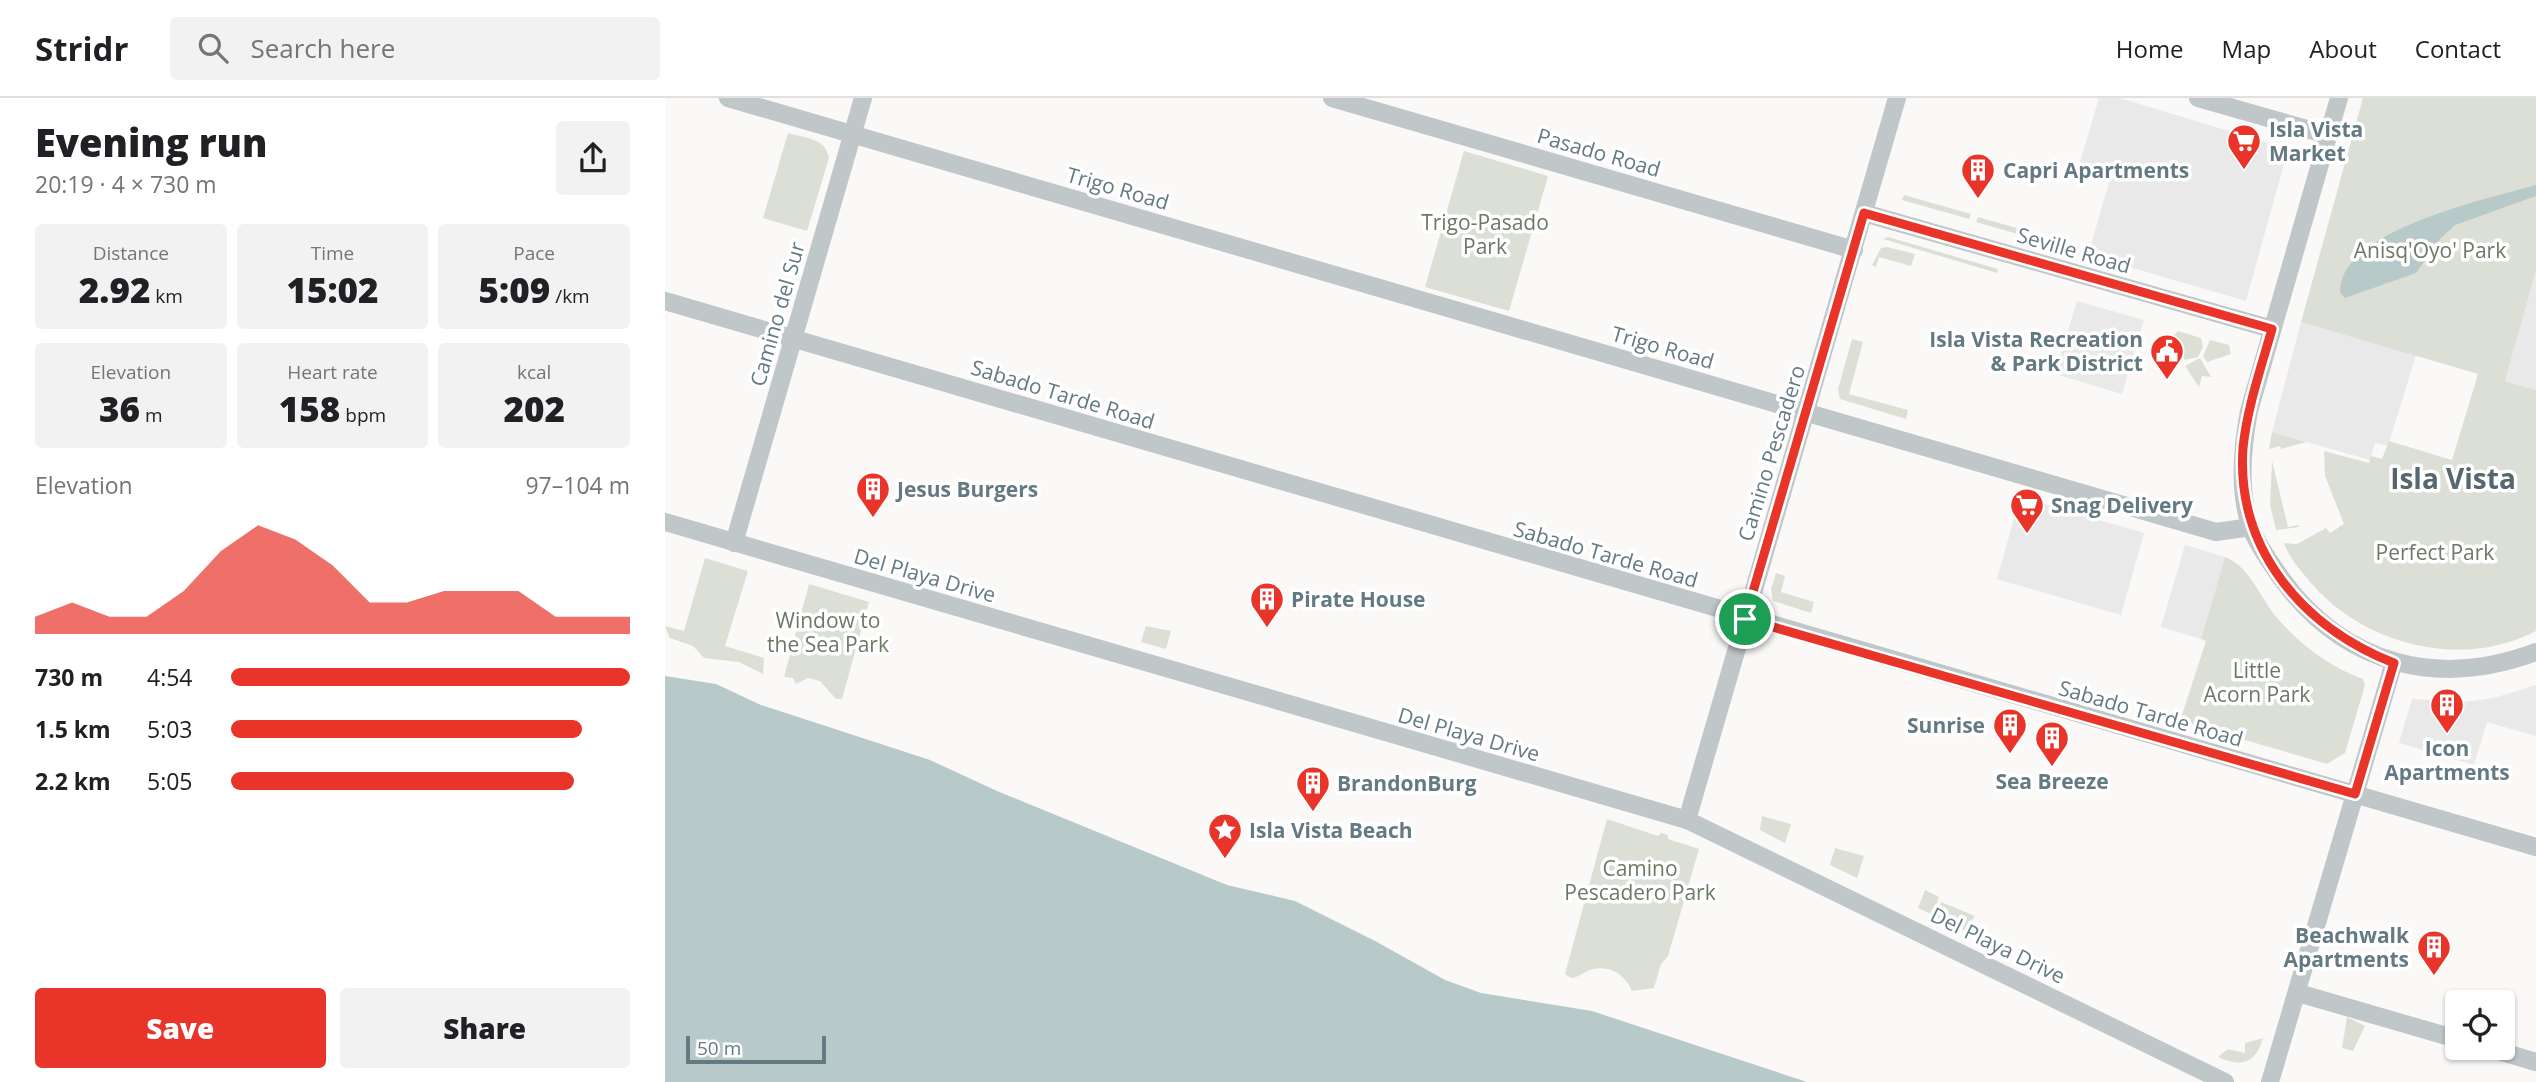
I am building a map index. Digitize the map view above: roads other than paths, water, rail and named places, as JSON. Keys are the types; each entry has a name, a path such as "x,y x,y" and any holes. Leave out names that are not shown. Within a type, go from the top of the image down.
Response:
{"street":[{"name":"Trigo Road","path":"728,98 2216,532 2251,527"},
{"name":"Camino del Sur","path":"734,543 863,98"},
{"name":"Pasado Road","path":"1332,98 1854,250"},
{"name":"Camino Pescadero","path":"1687,820 1897,98"},
{"path":"2198,98 2328,135"},
{"path":"2339,98 2249,411 2243,448 2244,500 2251,527 2275,570 2315,617 2341,637 2394,663 2464,670 2501,664 2536,652"},
{"name":"Seville Road","path":"1864,213 2272,329"},
{"name":"Sabado Tarde Road","path":"665,301 1745,619 2536,847"},
{"name":"Del Playa Drive","path":"665,522 1687,820 2225,1082"},
{"path":"2270,1082 2394,663"},
{"path":"2298,993 2445,1036"},
{"path":"2515,1056 2536,1062"}],"place":[{"name":"Isla Vista Market","path":"2244,171"},
{"name":"Capri Apartments","path":"1978,200"},
{"name":"Isla Vista Recreation & Park District","path":"2167,381"},
{"name":"Jesus Burgers","path":"873,519"},
{"name":"Snag Delivery","path":"2027,535"},
{"name":"Pirate House","path":"1267,629"},
{"name":"Icon Apartments","path":"2447,735"},
{"name":"Sunrise","path":"2010,755"},
{"name":"Sea Breeze","path":"2052,768"},
{"name":"BrandonBurg","path":"1313,813"},
{"name":"Isla Vista Beach","path":"1225,860"},
{"name":"Beachwalk Apartments","path":"2434,977"}],"district":[{"name":"Isla Vista","path":"2453,478"}],"park label":[{"name":"Trigo-Pasado Park","path":"1485,234"},
{"name":"Anisq'Oyo' Park","path":"2430,250"},
{"name":"Perfect Park","path":"2435,552"},
{"name":"Window to the Sea Park","path":"828,632"},
{"name":"Little Acorn Park","path":"2257,682"},
{"name":"Camino Pescadero Park","path":"1640,880"}]}
